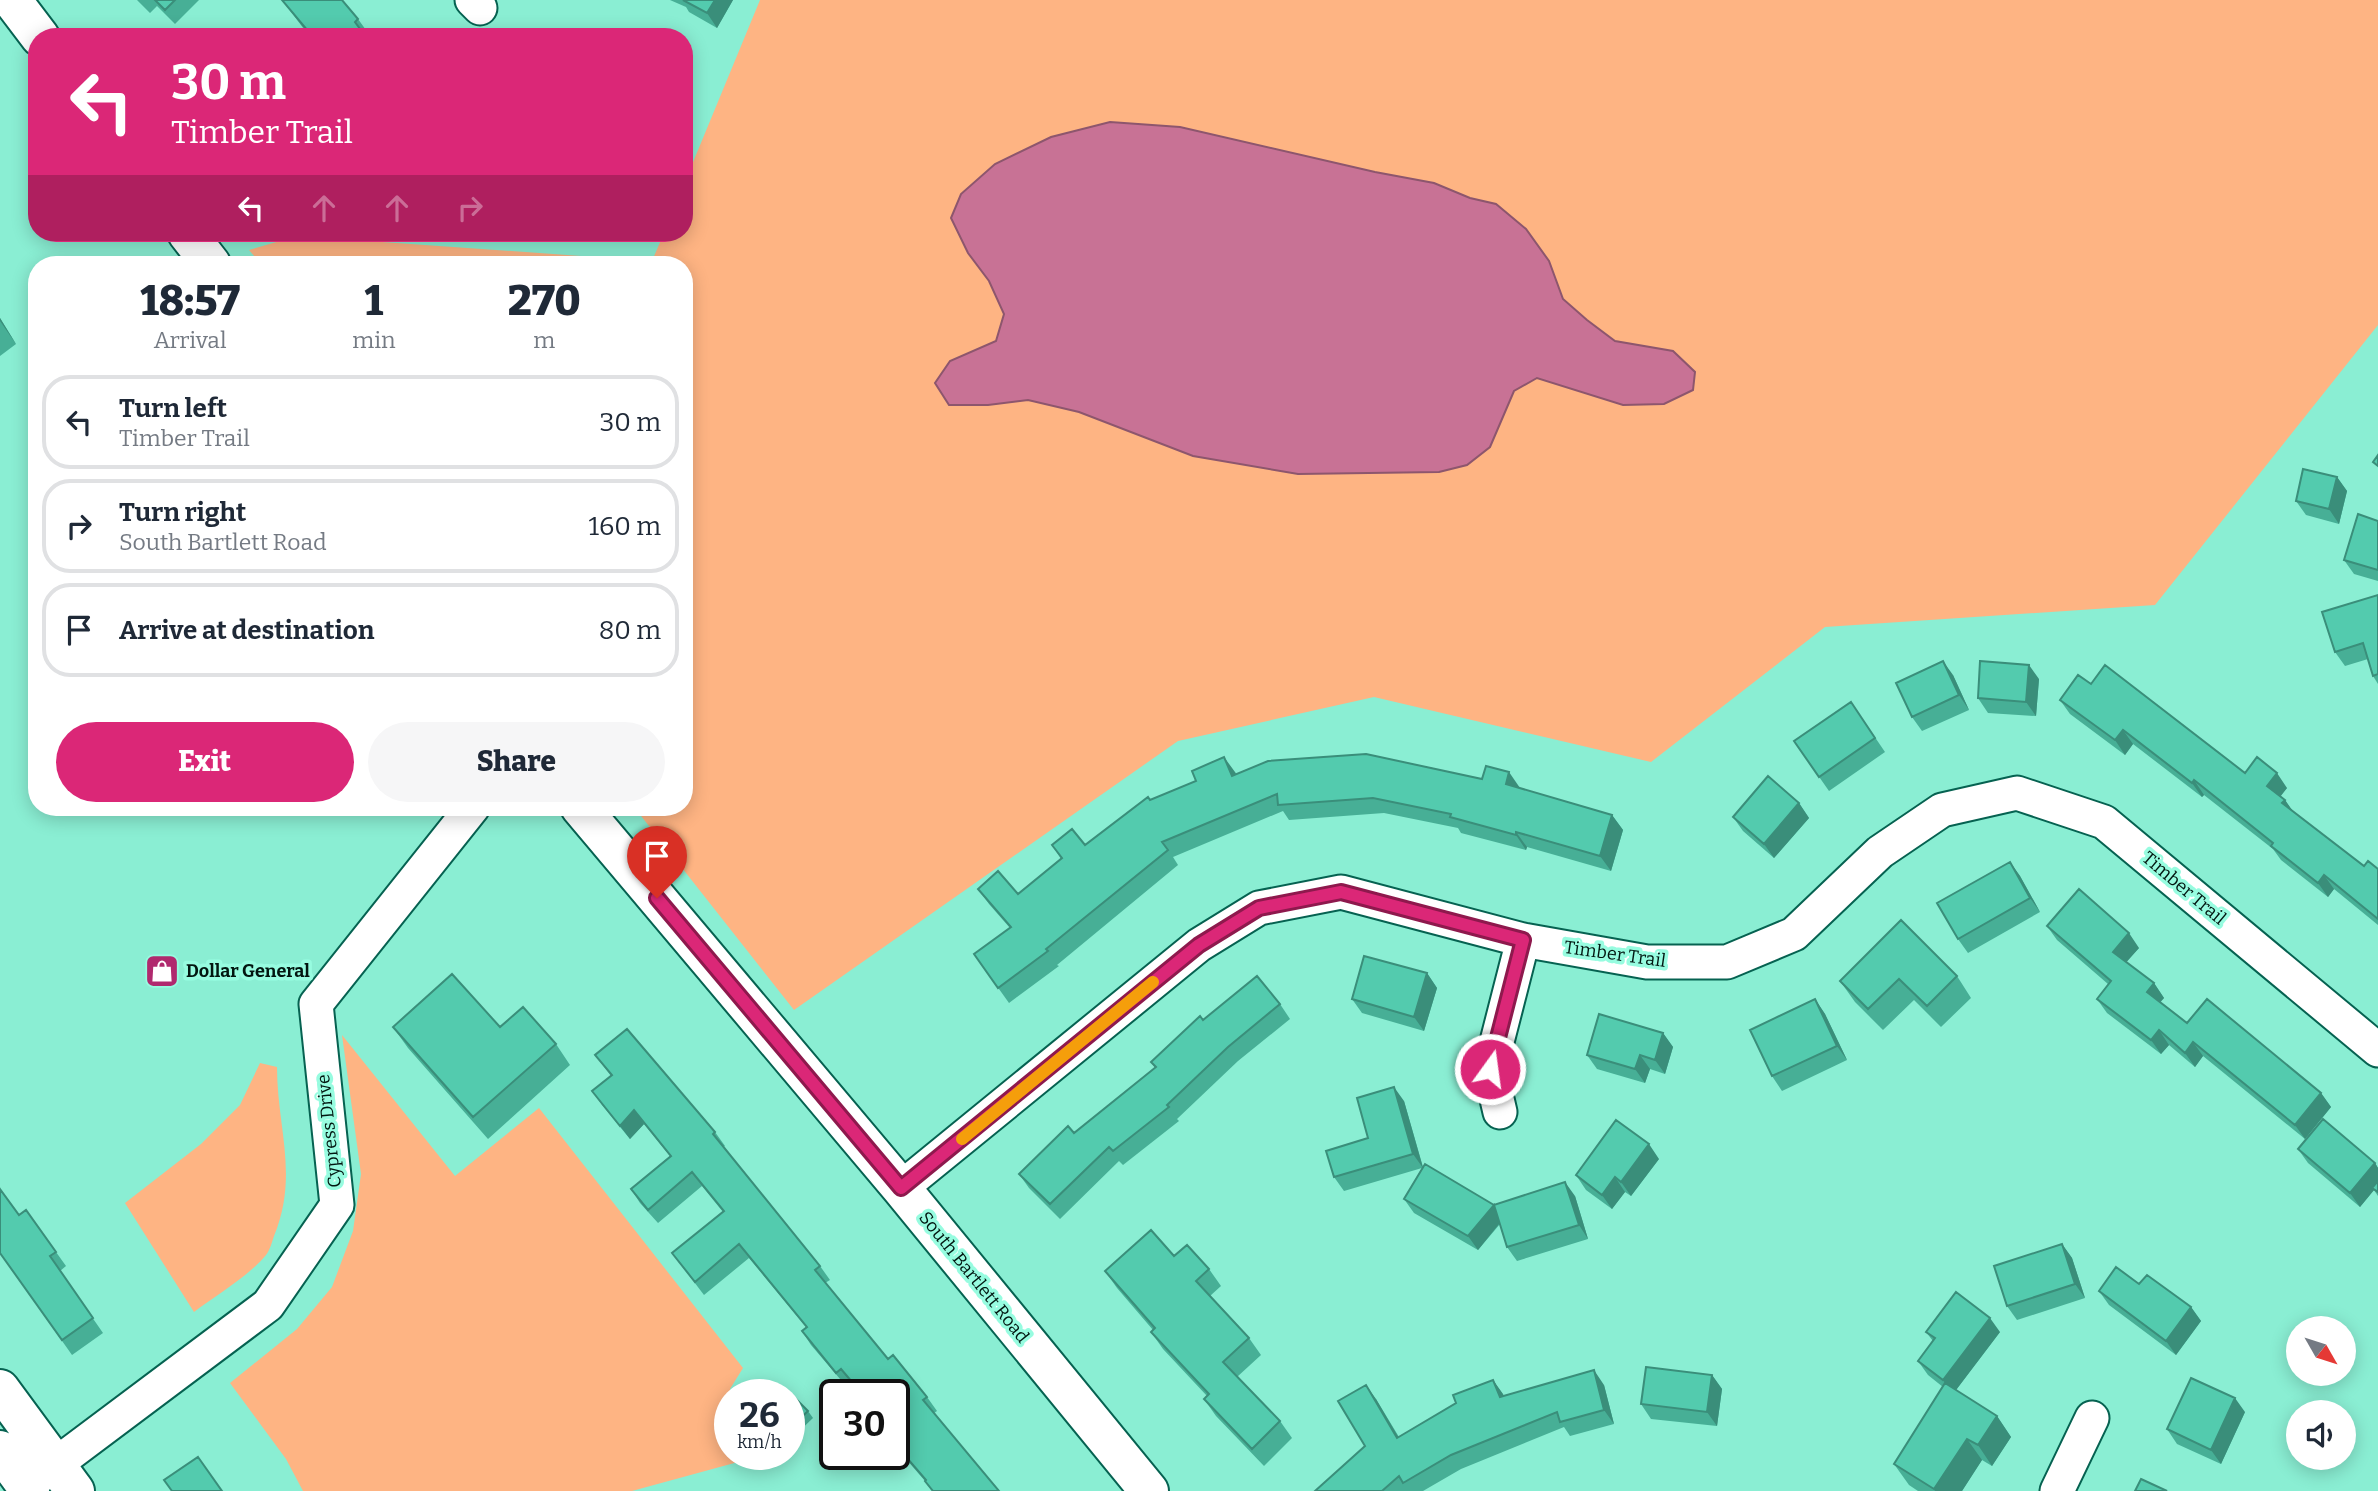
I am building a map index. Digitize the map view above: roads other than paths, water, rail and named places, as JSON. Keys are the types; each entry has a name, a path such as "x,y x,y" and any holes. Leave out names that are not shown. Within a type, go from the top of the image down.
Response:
{"main road":[{"path":"12,0 33,28"},
{"path":"194,242 205,256"},
{"name":"South Bartlett Road","path":"588,816 901,1188 1149,1491"},
{"path":"0,1388 41,1485"},
{"path":"0,1450 41,1485"}],"street":[{"name":"Timber Trail","path":"901,1188 1199,945 1259,908 1341,892 1523,940 1647,962 1727,962 1794,934 1880,852 1942,810 2017,793 2104,822 2378,1050"},
{"name":"Cypress Drive","path":"41,1485 268,1305 337,1205 316,1004 467,816"},
{"path":"1500,1112 1490,1069 1523,940"},
{"path":"2057,1491 2092,1418"}],"place":[{"name":"Dollar General","path":"162,971"}]}
